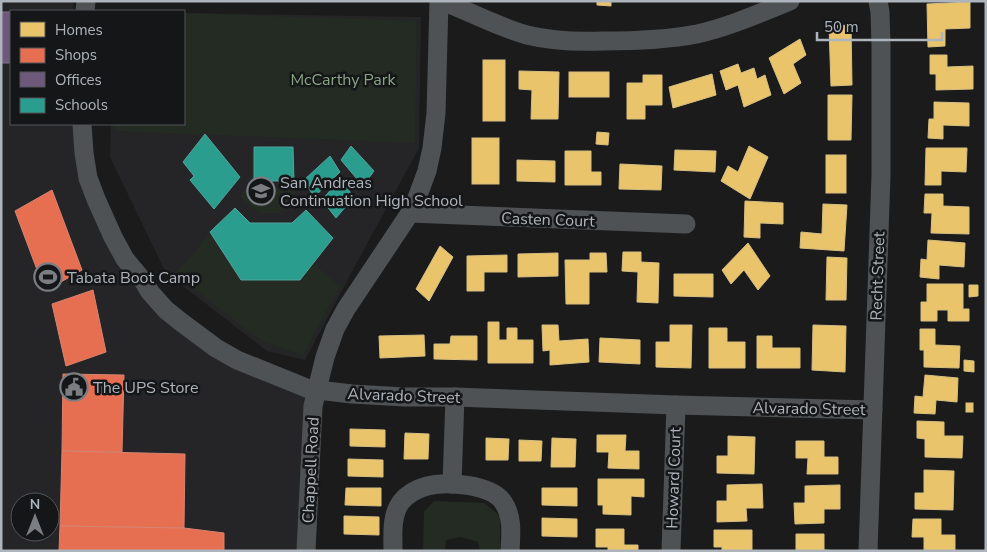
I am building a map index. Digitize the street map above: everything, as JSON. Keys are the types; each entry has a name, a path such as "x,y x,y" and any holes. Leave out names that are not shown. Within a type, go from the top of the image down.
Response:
{"street":[{"path":"441,1 528,35 587,42 640,41 690,35 734,23 790,1"},
{"name":"Chappell Road","path":"306,551 313,406 325,357 335,329 346,309 410,213 418,198 427,171 436,112 441,1"},
{"name":"Recht Street","path":"868,551 881,175 882,45 878,1"},
{"name":"Alvarado Street","path":"82,125 88,178 96,199 125,259 150,292 166,310 216,348 237,360 309,390 405,397 873,410"},
{"name":"Casten Court","path":"410,213 686,224"},
{"path":"452,484 456,397"},
{"name":"Howard Court","path":"671,551 676,405"},
{"path":"393,551 395,515 400,504 408,494 429,486 452,484 489,491 500,498 509,513 511,529 510,551"}],"shaded area":[{"path":"1,1 71,1 74,10 10,10 10,125 82,125 96,199 164,315 309,389 299,551 1,551"},
{"name":"San Andreas Continuation High School","path":"185,13 421,17 419,148 305,360 267,351 166,273 110,157 111,125 185,125"}],"green space":[{"name":"McCarthy Park","path":"185,13 417,21 415,143 114,131 115,125 185,125"},
{"path":"246,187 288,188 296,193 281,213 260,213 240,197"},
{"path":"210,232 313,263 340,286 303,355 263,342 174,274"},
{"path":"434,501 484,503 500,516 500,551 480,551 478,542 461,537 446,540 445,551 423,551 424,512"}],"building: Homes":[{"path":"597,1 611,1 611,6 597,5"},
{"path":"970,2 970,28 945,29 945,46 928,47 927,4"},
{"path":"851,25 852,85 831,86 829,26"},
{"path":"800,39 806,55 793,64 801,83 784,94 769,58"},
{"path":"930,55 947,55 947,67 973,66 973,89 936,90 936,74 930,74"},
{"path":"483,60 505,60 505,121 483,121"},
{"path":"738,64 741,73 754,68 757,79 765,75 771,95 744,107 738,85 726,90 720,71"},
{"path":"519,71 559,72 558,119 531,119 532,90 519,89"},
{"path":"569,72 609,72 609,97 569,97"},
{"path":"712,74 716,95 673,108 669,87"},
{"path":"643,75 662,75 662,105 645,105 645,119 627,119 627,83 643,83"},
{"path":"828,95 852,95 851,140 828,140"},
{"path":"934,102 969,103 969,126 943,125 943,139 928,138 929,119 934,119"},
{"path":"597,132 609,133 608,145 596,144"},
{"path":"472,138 499,138 499,184 472,184"},
{"path":"749,146 768,157 750,199 721,181 728,166 738,172"},
{"path":"926,148 967,148 966,172 941,171 941,185 925,185"},
{"path":"675,150 716,151 715,172 674,170"},
{"path":"565,151 591,151 591,172 601,172 601,185 565,185"},
{"path":"826,155 846,155 846,193 826,193"},
{"path":"517,160 555,161 555,182 517,181"},
{"path":"620,164 662,166 661,190 619,189"},
{"path":"925,194 943,194 943,206 969,207 969,234 931,233 932,213 924,213"},
{"path":"745,201 783,203 783,224 760,223 760,238 744,237"},
{"path":"823,204 847,205 844,251 800,248 801,232 822,234"},
{"path":"928,240 965,243 964,267 939,265 939,279 920,277 921,259 927,260"},
{"path":"748,243 770,276 758,290 744,270 731,284 722,270"},
{"path":"440,246 453,257 429,301 416,289"},
{"path":"623,252 641,252 641,262 659,263 658,303 637,302 638,272 622,271"},
{"path":"558,253 558,276 518,277 518,254"},
{"path":"590,253 606,253 607,272 589,272 589,304 566,304 565,260 590,260"},
{"path":"507,255 507,272 484,272 484,291 467,291 467,256"},
{"path":"827,257 847,258 846,300 826,300"},
{"path":"674,274 713,274 713,297 674,296"},
{"path":"927,284 963,284 963,309 969,309 969,321 948,321 948,310 937,310 937,321 921,321 921,302 927,302"},
{"path":"969,285 978,285 978,296 969,297"},
{"path":"488,322 499,322 499,340 507,340 507,328 517,328 517,340 533,340 533,363 488,363"},
{"path":"542,325 558,325 559,341 588,339 589,362 550,365 550,350 543,351"},
{"path":"670,325 692,325 691,368 656,367 656,342 670,342"},
{"path":"813,325 846,326 845,372 812,370"},
{"path":"709,328 727,328 727,342 745,342 745,368 709,368"},
{"path":"920,329 935,329 935,345 960,346 959,368 924,367 924,350 920,350"},
{"path":"424,335 425,356 380,358 379,336"},
{"path":"451,336 477,336 477,360 434,359 434,344 450,344"},
{"path":"757,336 772,336 772,348 800,348 800,368 757,368"},
{"path":"600,338 640,340 640,364 599,362"},
{"path":"964,360 974,361 974,372 964,371"},
{"path":"925,375 958,378 957,402 936,400 935,414 914,413 915,396 923,397"},
{"path":"966,403 973,403 973,412 966,412"},
{"path":"917,421 944,422 944,436 963,436 962,458 925,457 925,439 917,438"},
{"path":"350,429 385,430 385,447 350,446"},
{"path":"405,433 429,434 428,459 404,459"},
{"path":"597,435 626,435 625,451 639,451 639,469 608,468 609,452 597,452"},
{"path":"728,436 755,437 754,474 717,473 717,456 728,456"},
{"path":"486,438 509,439 508,460 486,460"},
{"path":"552,438 576,439 575,467 551,467"},
{"path":"519,440 542,441 541,461 519,461"},
{"path":"796,441 824,441 824,457 838,457 838,474 807,474 808,458 796,458"},
{"path":"348,459 383,460 383,477 348,476"},
{"path":"924,470 954,471 953,510 915,509 915,493 924,493"},
{"path":"598,479 644,479 644,497 631,496 631,515 603,514 603,505 598,505"},
{"path":"762,484 763,508 746,508 747,521 717,522 717,501 727,501 727,485"},
{"path":"840,485 840,509 824,509 824,523 795,524 794,503 805,503 805,486"},
{"path":"346,488 381,488 381,506 345,505"},
{"path":"542,488 577,488 577,506 542,505"},
{"path":"344,516 379,517 379,535 344,534"},
{"path":"542,518 577,519 577,537 542,536"},
{"path":"913,519 941,519 941,535 955,535 955,551 924,551 924,537 912,537"},
{"path":"596,529 624,529 624,545 638,545 638,551 608,551 608,547 596,547"},
{"path":"714,530 752,530 752,551 722,551 722,547 714,547"},
{"path":"796,534 824,534 824,550 838,551 796,551"}],"building: Shops":[{"path":"52,190 82,270 45,291 15,211"},
{"path":"93,290 106,352 66,366 52,304"},
{"path":"63,374 124,375 122,452 62,451"},
{"path":"62,451 185,454 184,528 60,526"},
{"path":"60,526 184,528 224,533 224,551 59,551"}],"building: Offices":[{"path":"1,12 10,12 10,63 1,63"}],"building: Schools":[{"path":"205,134 240,177 214,209 190,180 194,176 183,162"},
{"path":"351,146 374,171 363,186 341,160"},
{"path":"254,147 293,147 294,181 254,181"},
{"path":"330,156 340,172 314,197 304,180"},
{"path":"340,179 354,197 336,218 322,200"},
{"path":"235,208 250,223 292,223 306,210 333,238 300,280 241,280 210,232"}],"place":[{"name":"San Andreas Continuation High School","path":"261,191"},
{"name":"Tabata Boot Camp","path":"48,277"},
{"name":"The UPS Store","path":"74,387"}]}
